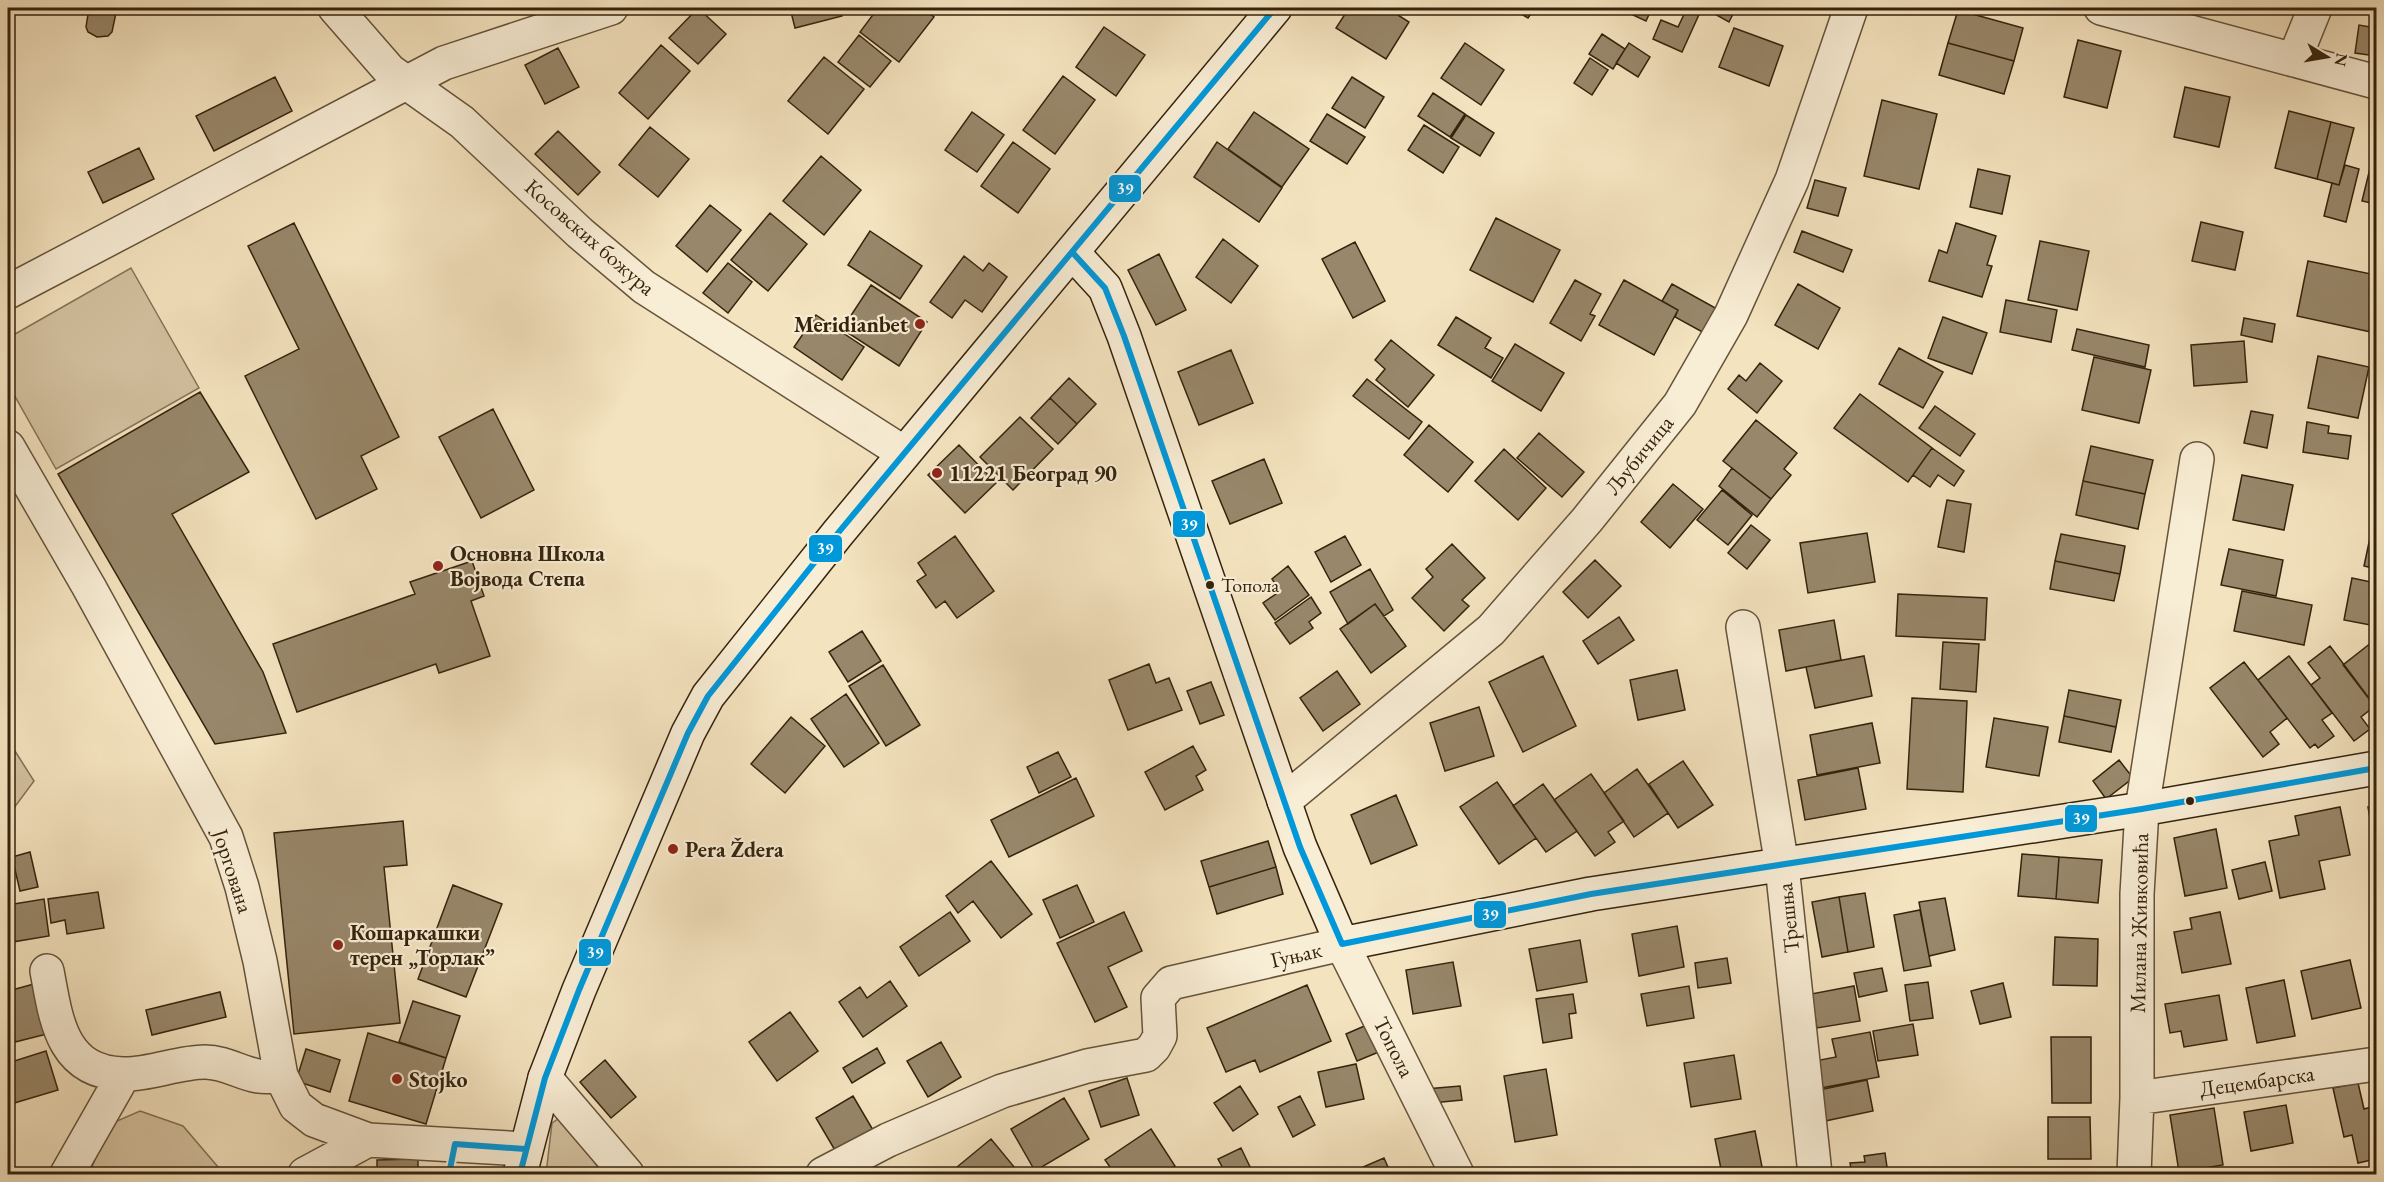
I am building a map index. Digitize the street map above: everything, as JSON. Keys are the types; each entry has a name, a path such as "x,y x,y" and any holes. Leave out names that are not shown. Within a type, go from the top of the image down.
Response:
{"street":[{"name":"Косовских божура","path":"335,8 390,70 462,122 580,233 644,287 904,453"},
{"path":"8,292 444,63 611,8"},
{"path":"522,1162 545,1078 579,990 697,714 732,664 904,453 1275,8"},
{"name":"Љубичица","path":"1284,801 1491,630 1587,520 1680,404 1731,315 1792,180 1851,8"},
{"path":"2101,8 2376,82"},
{"path":"2294,60 2315,8"},
{"name":"Топола","path":"1072,252 1104,288 1124,336 1300,847 1342,945 1457,1174"},
{"name":"Јоргована","path":"8,447 89,587 226,837 242,887 260,961 281,1076 296,1106 314,1120 368,1140 522,1162"},
{"name":"Милана Живковића","path":"2134,1174 2137,1098 2136,894 2142,809 2197,459"},
{"name":"Трешња","path":"1743,627 1782,866 1815,1174"},
{"name":"Гуњак","path":"823,1174 888,1140 1002,1091 1087,1066 1146,1055 1160,1036 1158,998 1171,983 1591,894 2142,809 2376,768"},
{"path":"47,971 55,1012 66,1045 82,1061 124,1074 202,1062 227,1065 258,1076 281,1076"},
{"name":"Децембарска","path":"2137,1098 2376,1064"},
{"path":"67,1174 124,1074"},
{"path":"545,1078 627,1174"},
{"path":"305,1174 368,1140"}],"shaded area":[{"path":"131,268 199,388 56,469 8,384 8,338"},
{"path":"8,740 34,781 8,816"},
{"path":"140,1111 183,1126 224,1174 89,1174 110,1124"},
{"path":"561,1117 569,1120 587,1152 603,1174 546,1174 552,1123"}],"building":[{"path":"89,8 117,8 112,32 108,36 97,37 88,32 86,27"},
{"path":"698,8 726,34 698,64 669,38"},
{"path":"790,8 840,8 842,16 795,28"},
{"path":"878,8 922,8 934,17 899,62 860,32"},
{"path":"1349,8 1387,8 1409,22 1386,59 1336,28"},
{"path":"1511,8 1535,8 1528,18"},
{"path":"1618,8 1652,8 1646,21"},
{"path":"1687,8 1702,8 1682,52 1653,39 1661,20 1678,27"},
{"path":"1704,8 1736,8 1729,22"},
{"path":"1958,10 2023,28 2014,61 1948,43"},
{"path":"2359,25 2376,28 2376,56 2355,53"},
{"path":"1104,27 1145,55 1116,96 1076,67"},
{"path":"1734,28 1783,46 1769,86 1719,67"},
{"path":"1602,34 1625,49 1613,69 1589,54"},
{"path":"859,35 891,61 870,87 838,62"},
{"path":"2078,40 2121,51 2107,108 2064,97"},
{"path":"1465,43 1504,70 1481,105 1441,78"},
{"path":"1629,43 1650,57 1638,77 1616,63"},
{"path":"1948,43 2014,61 2004,94 1939,75"},
{"path":"661,45 690,71 648,119 619,93"},
{"path":"558,48 579,87 545,104 525,65"},
{"path":"824,57 864,89 828,134 788,101"},
{"path":"1590,58 1608,70 1592,95 1574,83"},
{"path":"1063,76 1095,100 1055,154 1023,130"},
{"path":"275,77 292,111 214,151 196,116"},
{"path":"1352,77 1384,97 1365,128 1332,108"},
{"path":"2185,87 2230,97 2219,147 2174,137"},
{"path":"1433,93 1465,114 1450,137 1418,116"},
{"path":"1882,100 1937,114 1919,189 1864,176"},
{"path":"2289,111 2331,122 2317,179 2275,168"},
{"path":"972,112 1004,135 977,172 945,150"},
{"path":"1254,112 1309,149 1282,187 1228,149"},
{"path":"1327,114 1365,137 1347,164 1310,141"},
{"path":"1466,115 1494,133 1480,156 1451,138"},
{"path":"2331,122 2354,128 2339,185 2317,179"},
{"path":"1424,125 1459,147 1443,173 1408,150"},
{"path":"650,127 689,159 658,197 619,165"},
{"path":"558,131 600,172 578,195 535,154"},
{"path":"1013,142 1050,169 1018,213 981,186"},
{"path":"1217,142 1282,188 1259,222 1194,177"},
{"path":"2376,144 2376,204 2362,201"},
{"path":"139,148 154,179 103,203 88,172"},
{"path":"821,156 861,190 824,235 783,201"},
{"path":"2345,165 2359,169 2346,222 2324,216 2332,183 2339,185"},
{"path":"1978,169 2010,176 2002,214 1970,207"},
{"path":"1815,180 1846,188 1838,216 1807,208"},
{"path":"710,205 741,230 707,272 676,246"},
{"path":"770,213 807,244 768,291 731,260"},
{"path":"1496,218 1560,250 1533,302 1470,270"},
{"path":"2201,222 2243,232 2235,270 2192,261"},
{"path":"294,223 399,437 361,456 377,489 316,519 245,376 299,349 248,246"},
{"path":"1956,223 1996,236 1987,265 1992,266 1982,297 1929,281 1939,250 1947,253"},
{"path":"870,231 922,266 900,299 848,265"},
{"path":"1802,231 1852,250 1843,272 1794,252"},
{"path":"1223,239 1258,266 1231,303 1196,277"},
{"path":"2040,241 2089,251 2077,310 2028,300"},
{"path":"1355,242 1385,301 1353,318 1322,259"},
{"path":"1159,254 1186,310 1156,325 1128,270"},
{"path":"964,256 983,271 989,263 1007,277 982,312 965,300 952,318 930,302"},
{"path":"2308,261 2376,275 2376,304 2371,332 2297,316"},
{"path":"728,263 752,282 728,313 703,293"},
{"path":"1575,280 1601,294 1590,314 1595,316 1581,341 1550,323"},
{"path":"1624,280 1678,310 1654,355 1599,325"},
{"path":"1672,284 1719,310 1706,334 1675,317 1678,310 1662,301"},
{"path":"1798,284 1840,308 1818,349 1775,325"},
{"path":"871,285 927,322 899,366 842,329"},
{"path":"2006,300 2057,310 2051,342 2000,332"},
{"path":"816,315 864,347 842,380 794,347"},
{"path":"1456,317 1491,338 1485,348 1503,358 1491,378 1438,345"},
{"path":"1943,317 1987,333 1972,374 1928,358"},
{"path":"2244,318 2275,324 2272,342 2241,335"},
{"path":"2077,329 2149,345 2145,367 2072,350"},
{"path":"1391,340 1434,375 1408,407 1376,380 1385,369 1375,360"},
{"path":"2244,341 2247,382 2194,386 2191,345"},
{"path":"1515,344 1564,373 1541,411 1492,381"},
{"path":"1899,348 1943,372 1923,408 1879,384"},
{"path":"1231,350 1253,403 1199,425 1178,372"},
{"path":"2318,356 2369,367 2358,418 2308,408"},
{"path":"2094,357 2151,370 2139,423 2082,410"},
{"path":"1760,363 1782,381 1757,413 1728,389 1739,375 1746,381"},
{"path":"1069,378 1096,404 1077,424 1050,398"},
{"path":"1367,379 1422,422 1409,439 1353,396"},
{"path":"200,392 249,472 172,514 263,672 286,733 215,744 58,474"},
{"path":"1860,394 1932,448 1908,482 1834,428"},
{"path":"1050,398 1077,424 1058,444 1031,418"},
{"path":"1935,406 1975,434 1960,456 1919,428"},
{"path":"493,409 534,490 481,518 439,437"},
{"path":"2251,411 2273,415 2267,448 2244,443"},
{"path":"1020,417 1053,449 1013,490 980,457"},
{"path":"1756,420 1797,453 1784,469 1791,475 1771,499 1723,461"},
{"path":"2307,422 2329,426 2328,433 2351,436 2348,459 2303,452"},
{"path":"1429,425 1473,462 1448,492 1404,455"},
{"path":"1539,433 1584,472 1562,497 1517,458"},
{"path":"959,445 996,483 965,513 928,475"},
{"path":"2091,446 2153,460 2145,494 2083,481"},
{"path":"1932,448 1964,471 1954,486 1938,475 1930,487 1913,475"},
{"path":"1504,449 1546,488 1518,520 1475,481"},
{"path":"1264,459 1282,503 1230,524 1212,481"},
{"path":"1732,468 1771,499 1757,517 1719,486"},
{"path":"2242,475 2293,485 2284,530 2233,520"},
{"path":"2083,481 2145,494 2138,529 2076,515"},
{"path":"1673,484 1703,509 1670,548 1641,522"},
{"path":"1722,490 1752,515 1728,545 1697,520"},
{"path":"1947,500 1971,504 1964,552 1938,547"},
{"path":"1751,525 1770,540 1747,569 1728,553"},
{"path":"1867,533 1875,582 1808,593 1800,543"},
{"path":"2371,533 2376,534 2376,569 2364,566"},
{"path":"2061,534 2125,546 2120,574 2055,561"},
{"path":"955,536 994,591 957,618 945,601 936,608 917,581 926,575 918,563"},
{"path":"1345,536 1361,565 1331,582 1315,552"},
{"path":"1452,544 1485,578 1462,600 1469,606 1444,631 1412,598 1433,577 1426,569"},
{"path":"2229,549 2283,560 2276,596 2221,585"},
{"path":"1595,560 1621,586 1588,618 1563,592"},
{"path":"472,561 484,596 471,601 490,656 439,673 436,664 297,712 273,644 415,594 410,582"},
{"path":"2055,561 2120,574 2114,601 2050,589"},
{"path":"1288,566 1309,595 1275,620 1263,603 1280,591 1272,579"},
{"path":"1370,569 1393,610 1384,616 1375,604 1348,624 1330,592"},
{"path":"2352,578 2376,583 2376,626 2344,620"},
{"path":"2242,591 2312,605 2304,645 2234,631"},
{"path":"1898,594 1987,598 1985,640 1896,636"},
{"path":"1311,597 1321,613 1309,622 1313,628 1290,644 1275,623"},
{"path":"1375,604 1406,646 1371,673 1340,629"},
{"path":"1619,617 1634,640 1598,664 1583,641"},
{"path":"1834,620 1841,660 1786,671 1779,630"},
{"path":"862,631 881,661 848,682 829,652"},
{"path":"2376,639 2376,708 2343,665"},
{"path":"1943,642 1979,644 1976,692 1940,689"},
{"path":"2330,646 2375,706 2361,717 2370,729 2354,741 2311,685 2320,678 2308,663"},
{"path":"1543,656 1576,726 1523,752 1489,682"},
{"path":"1864,656 1872,696 1815,708 1806,667"},
{"path":"2289,656 2332,713 2322,720 2334,736 2318,748 2315,744 2310,748 2258,680"},
{"path":"2244,662 2287,718 2270,732 2279,744 2263,757 2210,688"},
{"path":"1149,664 1156,683 1169,678 1182,710 1128,730 1109,680"},
{"path":"883,665 920,725 886,746 849,686"},
{"path":"1677,670 1685,710 1638,720 1630,680"},
{"path":"1337,671 1360,704 1323,731 1300,698"},
{"path":"1211,682 1224,715 1200,724 1187,691"},
{"path":"2069,690 2121,700 2116,727 2064,716"},
{"path":"846,694 879,743 844,767 811,719"},
{"path":"1912,698 1967,701 1963,792 1907,789"},
{"path":"1479,707 1494,756 1445,771 1430,723"},
{"path":"2064,716 2116,727 2111,752 2059,742"},
{"path":"791,717 825,746 785,793 751,764"},
{"path":"1994,718 2048,727 2039,776 1986,767"},
{"path":"1872,723 1880,763 1817,775 1810,735"},
{"path":"1193,746 1206,770 1196,776 1203,790 1165,810 1145,772"},
{"path":"1058,752 1071,777 1039,793 1027,767"},
{"path":"2119,760 2133,778 2106,799 2093,781"},
{"path":"1683,761 1713,805 1678,828 1649,784"},
{"path":"1858,768 1866,809 1805,820 1798,780"},
{"path":"1637,769 1668,813 1634,837 1604,793"},
{"path":"1591,774 1624,821 1608,832 1615,842 1595,856 1554,800"},
{"path":"1076,778 1094,816 1009,857 991,820"},
{"path":"1497,782 1536,838 1499,864 1460,807"},
{"path":"1543,784 1577,831 1546,852 1513,806"},
{"path":"1396,795 1417,845 1371,864 1351,815"},
{"path":"2376,806 2376,837 2373,837 2368,807"},
{"path":"2340,807 2350,855 2319,861 2325,889 2280,898 2269,841 2299,835 2295,816"},
{"name":"Кошаркашки терен „Торлак”","path":"403,821 407,865 384,867 400,1023 294,1034 274,833"},
{"path":"2216,829 2227,888 2185,896 2174,838"},
{"path":"1268,841 1276,867 1209,887 1201,861"},
{"path":"30,852 38,887 20,891 12,857"},
{"path":"2022,854 2059,857 2056,899 2018,896"},
{"path":"2059,857 2102,860 2098,903 2056,899"},
{"path":"991,861 1032,914 1001,938 973,901 958,913 946,896"},
{"path":"2265,862 2272,891 2239,899 2232,870"},
{"path":"1276,867 1283,894 1217,914 1209,887"},
{"path":"453,885 502,904 466,997 418,979"},
{"path":"1077,885 1094,922 1060,938 1043,900"},
{"path":"98,892 104,928 67,934 65,920 51,923 48,899"},
{"path":"1865,893 1874,947 1848,952 1839,897"},
{"path":"1839,897 1848,952 1822,957 1812,902"},
{"path":"1945,898 1955,950 1929,956 1919,902"},
{"path":"44,899 49,936 13,942 14,954 8,955 8,905"},
{"path":"1920,910 1931,966 1904,971 1894,915"},
{"path":"950,912 970,941 919,976 900,947"},
{"path":"1124,912 1142,951 1108,967 1127,1007 1095,1022 1057,943"},
{"path":"2220,912 2231,964 2182,973 2174,932 2192,929 2190,918"},
{"path":"1677,926 1684,967 1639,976 1632,934"},
{"path":"2055,937 2098,939 2097,986 2053,985"},
{"path":"1580,940 1587,982 1537,991 1529,949"},
{"path":"1727,958 1731,983 1698,988 1695,963"},
{"path":"2350,960 2361,1008 2312,1019 2301,971"},
{"path":"1453,962 1461,1006 1413,1014 1406,970"},
{"path":"1882,968 1887,991 1859,997 1854,973"},
{"path":"2284,980 2295,1036 2257,1043 2246,988"},
{"path":"890,981 907,1006 863,1037 839,1002 860,987 867,998"},
{"path":"1928,982 1933,1018 1910,1021 1905,985"},
{"path":"2003,983 2011,1017 1980,1024 1971,991"},
{"path":"34,984 47,1034 15,1042 8,1010 8,991"},
{"path":"1307,985 1331,1041 1260,1072 1255,1060 1226,1072 1207,1028"},
{"path":"1689,986 1694,1018 1647,1026 1641,994"},
{"path":"1854,986 1860,1021 1817,1028 1811,994"},
{"path":"220,992 226,1017 152,1035 146,1010"},
{"path":"1573,994 1576,1013 1569,1014 1572,1038 1543,1043 1536,999"},
{"path":"2219,995 2227,1040 2184,1047 2181,1031 2170,1033 2165,1004"},
{"path":"413,1001 460,1016 446,1058 399,1042"},
{"path":"790,1012 818,1051 777,1081 749,1042"},
{"path":"1369,1024 1381,1051 1357,1061 1346,1034"},
{"path":"1913,1024 1918,1055 1878,1061 1873,1031"},
{"path":"1870,1032 1879,1077 1821,1088 1815,1061 1836,1057 1832,1039"},
{"name":"Stojko","path":"368,1033 446,1058 426,1124 349,1101"},
{"path":"2051,1037 2091,1037 2091,1103 2052,1103"},
{"path":"941,1042 961,1077 928,1097 907,1061"},
{"path":"877,1048 885,1063 852,1083 843,1068"},
{"path":"306,1049 340,1060 330,1092 296,1081"},
{"path":"46,1051 58,1090 11,1104 8,1090 8,1063"},
{"path":"1734,1055 1741,1099 1691,1107 1684,1063"},
{"path":"605,1060 636,1097 611,1118 580,1082"},
{"path":"1356,1064 1364,1099 1326,1107 1318,1072"},
{"path":"1546,1069 1557,1135 1515,1142 1504,1076"},
{"path":"1127,1078 1139,1115 1101,1127 1089,1091"},
{"path":"1867,1080 1873,1111 1825,1121 1819,1090"},
{"path":"2358,1083 2364,1109 2375,1106 2376,1159 2358,1163 2352,1135 2344,1137 2333,1088"},
{"path":"1240,1086 1258,1114 1233,1131 1214,1103"},
{"path":"1460,1086 1462,1100 1432,1103 1426,1089"},
{"path":"853,1096 873,1130 836,1152 816,1118"},
{"path":"1300,1096 1315,1125 1293,1137 1278,1107"},
{"path":"1064,1098 1089,1139 1035,1171 1011,1129"},
{"path":"2286,1105 2293,1143 2251,1151 2244,1112"},
{"path":"2214,1108 2223,1165 2179,1172 2170,1115"},
{"path":"2048,1117 2090,1117 2091,1159 2048,1159"},
{"path":"1151,1129 1175,1166 1162,1174 1115,1174 1105,1160"},
{"path":"1755,1131 1763,1172 1722,1174 1715,1139"},
{"path":"991,1139 1015,1168 1007,1174 963,1174 957,1167"},
{"path":"1241,1148 1253,1173 1226,1174 1218,1159"},
{"path":"1885,1153 1888,1174 1852,1174 1850,1163 1865,1162 1864,1156"},
{"path":"1384,1158 1391,1174 1347,1174"},
{"path":"418,1159 418,1174 377,1174 377,1160"}],"transit line":[{"name":"39","path":"520,1174 545,1078 579,990 688,733 708,696 838,533 1275,8"},
{"name":"39","path":"1072,252 1105,288 1124,336 1300,847 1342,944 1591,894 2142,809 2376,768"},
{"name":"39","path":"449,1174 455,1144 525,1149"}],"place":[{"name":"Meridianbet","path":"920,324"},
{"name":"11221 Београд 90","path":"937,473"},
{"name":"Основна Школа Војвода Степа","path":"438,566"},
{"name":"Топола","path":"1210,585"},
{"name":"Pera Ždera","path":"673,849"},
{"name":"Кошаркашки терен „Торлак”","path":"338,945"},
{"name":"Stojko","path":"397,1079"}]}
